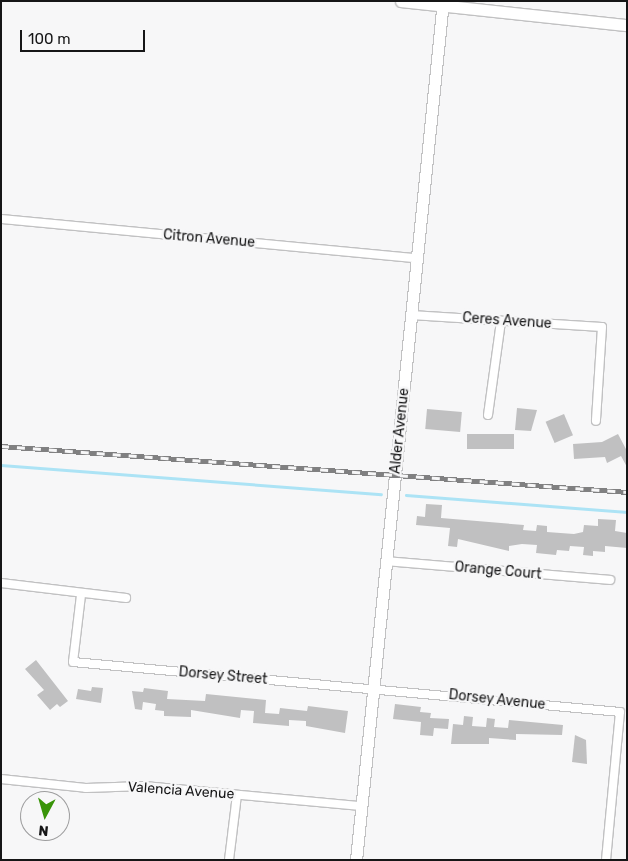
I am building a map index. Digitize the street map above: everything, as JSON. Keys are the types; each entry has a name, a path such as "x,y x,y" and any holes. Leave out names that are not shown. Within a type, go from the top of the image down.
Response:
{"main road":[{"path":"400,1 443,3 627,25"},
{"name":"Alder Avenue","path":"356,860 443,3"}],"street":[{"name":"Citron Avenue","path":"1,219 417,258"},
{"name":"Ceres Avenue","path":"411,315 602,327 596,421"},
{"path":"488,415 501,321"},
{"name":"Orange Court","path":"386,561 610,580"},
{"path":"1,583 81,595 126,598"},
{"name":"Dorsey Street","path":"81,595 73,662 373,688"},
{"name":"Dorsey Avenue","path":"373,688 620,712 606,860"},
{"name":"Valencia Avenue","path":"1,779 237,795 361,806"},
{"path":"229,860 237,795"}],"building":[{"path":"517,408 537,410 531,431 515,430"},
{"path":"427,409 462,412 460,432 425,429"},
{"path":"564,414 573,435 555,443 546,422"},
{"path":"467,434 514,434 514,449 467,449"},
{"path":"618,434 627,451 627,467 621,456 607,463 605,457 574,459 573,444 602,442"},
{"path":"426,504 442,505 441,518 524,525 523,530 536,531 537,525 547,526 547,532 574,534 583,532 584,525 598,526 598,519 616,520 615,531 627,533 627,548 605,546 605,552 593,551 593,556 583,555 584,547 570,546 569,551 557,550 556,555 536,553 537,545 522,544 509,546 509,551 458,539 457,547 448,546 450,528 416,525 417,516 425,517"},
{"path":"36,660 68,701 60,707 57,704 50,710 37,695 44,690 25,669"},
{"path":"92,687 103,688 101,703 76,699 78,689 91,691"},
{"path":"144,688 168,691 167,699 205,701 206,694 266,700 265,713 279,714 280,708 307,711 308,706 348,711 345,733 306,726 306,721 289,720 289,726 253,723 254,711 241,710 240,718 191,710 191,717 164,716 164,711 155,710 156,704 143,702 142,710 135,709 132,691 143,692"},
{"path":"395,704 421,707 420,712 431,713 430,718 449,719 448,729 434,728 433,736 420,735 421,722 393,719"},
{"path":"464,716 473,717 472,726 486,727 487,718 495,719 494,727 508,728 509,720 563,725 562,735 516,734 516,740 489,738 489,744 451,744 453,724 463,725"},
{"path":"575,735 586,740 587,764 572,762"}],"waterway":[{"path":"1,465 381,494"},
{"path":"406,495 627,512"}],"railway":[{"path":"1,446 627,492"}]}
